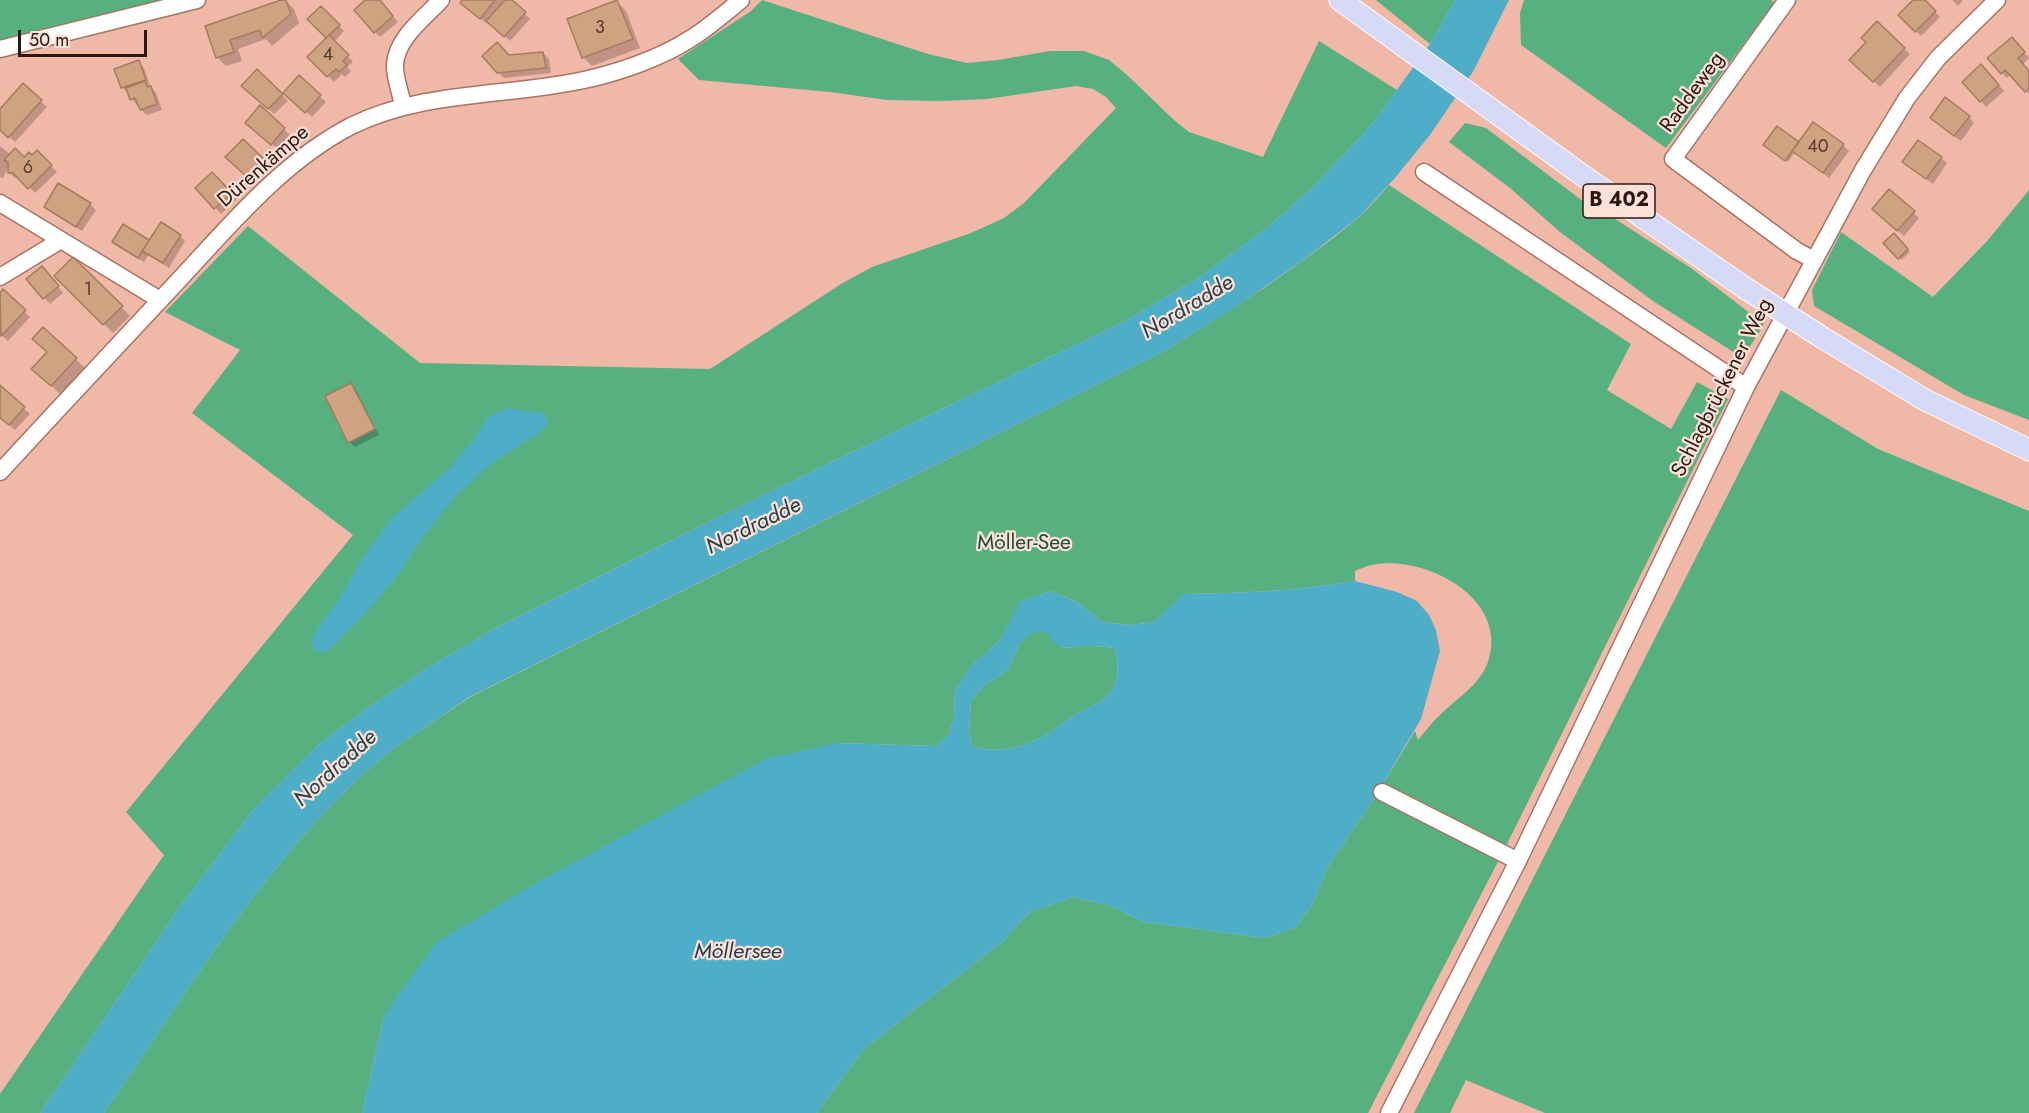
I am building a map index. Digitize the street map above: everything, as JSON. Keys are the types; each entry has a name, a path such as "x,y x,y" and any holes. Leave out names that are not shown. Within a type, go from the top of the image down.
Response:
{"main road":[{"name":"B 402","path":"1340,0 1496,111 1582,176 1745,288 1925,400 2029,450"}],"street":[{"path":"0,49 197,0"},
{"path":"403,106 394,66 398,50 441,0"},
{"name":"Raddeweg","path":"1787,0 1673,159 1797,251 1814,260"},
{"name":"Schlagbrückener Weg","path":"1389,1113 1535,827 1746,387 1863,170 1906,98 1938,58 1997,0"},
{"name":"Dürenkämpe","path":"0,472 256,198 309,153 352,126 403,106 476,93 584,80 619,70 658,56 690,39 737,1"},
{"path":"1424,172 1746,387"},
{"path":"0,203 160,300"},
{"path":"0,278 60,240"},
{"path":"1382,792 1518,861"}],"green space":[{"path":"0,0 163,0 0,41"},
{"path":"762,0 928,54 967,63 1050,51 1084,51 1109,60 1189,132 1263,157 1319,41 1397,90 1373,123 1314,186 1268,227 1201,276 1123,322 773,490 497,627 426,669 367,708 318,745 252,811 181,905 40,1113 0,1113 0,1094 164,855 126,812 353,535 192,413 240,350 165,312 248,226 420,363 710,369 841,284 872,267 971,233 1004,218 1024,203 1116,108 1106,97 1093,89 1076,86 987,99 940,101 887,100 830,92 699,80 678,59 751,11"},
{"path":"1376,0 1455,0 1430,44"},
{"path":"1524,0 1771,0 1774,3 1666,148 1521,45 1520,13"},
{"path":"1465,123 1486,128 1588,205 1612,217 1691,268 1764,324 1746,353 1735,353 1653,301 1560,232 1510,188 1449,142"},
{"name":"Möller-See","path":"1389,185 1631,344 1607,390 1671,429 1697,382 1728,399 1503,852 1368,1113 817,1113 864,1049 1001,943 1030,912 1074,897 1113,907 1143,922 1265,938 1297,927 1312,905 1329,865 1374,799 1415,731 1418,740 1436,719 1473,685 1488,662 1492,639 1487,619 1475,601 1458,586 1438,574 1393,563 1372,565 1355,571 1355,581 1270,591 1185,594 1153,622 1131,625 1103,622 1075,601 1051,591 1021,602 1000,640 971,666 955,690 954,717 949,735 936,746 838,743 384,1015 362,1113 104,1113 197,975 263,885 336,801 377,762 398,746 470,697 1165,351 1312,254 1358,218"},
{"path":"2029,190 2029,420 1964,395 1814,306 1812,290 1841,232 1933,297 1988,240"},
{"path":"1781,390 1878,449 2029,511 2029,1113 1545,1113 1466,1080 1450,1113 1414,1113"},
{"path":"1031,632 1047,632 1065,648 1089,646 1114,648 1118,668 1113,688 1099,702 1036,740 1018,747 1000,750 972,746 969,730 971,701 983,687 1008,670 1019,645"}],"water":[{"name":"Nordradde","path":"1455,0 1509,0 1474,70 1430,135 1359,217 1302,261 1231,310 1165,351 469,697 410,737 377,762 336,801 263,885 197,975 104,1113 40,1113 181,905 252,811 318,745 367,708 426,669 497,627 773,490 1123,322 1201,276 1268,227 1314,186 1373,123 1430,44"},
{"path":"508,408 542,412 548,423 538,434 492,463 455,497 421,539 398,575 365,614 328,651 318,652 313,648 312,640 318,628 340,598 361,560 393,517 450,468 489,416"},
{"name":"Möllersee","path":"1355,581 1397,592 1417,601 1429,615 1436,630 1440,651 1421,719 1374,799 1329,865 1312,905 1297,927 1265,938 1143,922 1113,907 1074,897 1030,912 1001,943 864,1049 817,1113 362,1113 384,1015 437,942 538,882 766,759 838,743 936,746 949,735 954,717 955,690 971,666 1000,640 1020,602 1051,591 1075,601 1103,622 1131,625 1153,622 1184,594 1270,591","holes":["1046,632 1057,644 1065,648 1089,646 1114,648 1117,673 1113,688 1099,702 1071,717 1048,734 1027,744 1000,750 972,746 969,730 971,701 983,687 1008,670 1019,645 1031,633"]}],"building":[{"path":"286,0 291,14 262,38 260,30 230,40 234,52 216,58 205,26"},
{"path":"365,0 380,0 393,16 374,33 354,10"},
{"path":"462,0 495,0 480,19 460,3"},
{"path":"505,0 512,0 526,12 504,37 486,21"},
{"path":"617,0 633,39 582,58 567,19"},
{"path":"1913,0 1925,0 1936,11 1915,32 1898,15"},
{"path":"321,6 340,25 326,38 307,19"},
{"path":"1877,21 1905,48 1873,82 1849,60 1866,42 1861,38"},
{"path":"329,35 349,55 343,61 347,65 339,72 336,69 327,77 307,57"},
{"path":"2012,37 2025,52 2018,58 2029,71 2029,88 2025,92 2005,70 2001,74 1987,58"},
{"path":"497,42 509,55 543,52 546,68 497,73 482,56"},
{"path":"139,60 146,80 121,88 114,69"},
{"path":"1981,64 1999,85 1980,102 1962,82"},
{"path":"257,69 283,94 268,109 241,86"},
{"path":"299,75 321,95 305,113 283,93"},
{"path":"145,81 147,87 151,86 157,104 140,110 135,98 130,100 126,88"},
{"path":"23,83 42,100 8,138 0,130 0,109"},
{"path":"1945,97 1970,116 1954,136 1930,118"},
{"path":"260,105 285,128 271,145 245,123"},
{"path":"1813,122 1844,144 1823,173 1792,151"},
{"path":"1777,126 1799,142 1785,161 1763,145"},
{"path":"243,139 264,159 247,177 225,157"},
{"path":"1918,140 1942,157 1926,179 1902,162"},
{"path":"15,148 24,157 29,152 32,155 37,150 52,165 28,189 13,173 8,173 8,162 4,160"},
{"path":"212,172 232,193 214,209 195,188"},
{"path":"58,183 91,203 76,227 44,207"},
{"path":"1889,189 1915,211 1897,231 1872,209"},
{"path":"161,222 181,235 163,263 142,251"},
{"path":"123,224 149,240 138,258 112,242"},
{"path":"1894,233 1908,249 1898,259 1883,243"},
{"path":"73,257 123,306 103,325 54,276"},
{"path":"42,266 59,286 43,299 26,279"},
{"path":"3,289 26,310 1,336 0,293"},
{"path":"43,327 77,358 51,386 31,369 47,352 32,339"},
{"path":"351,383 375,429 348,443 325,396"},
{"path":"0,385 25,407 9,425 0,418"}]}
